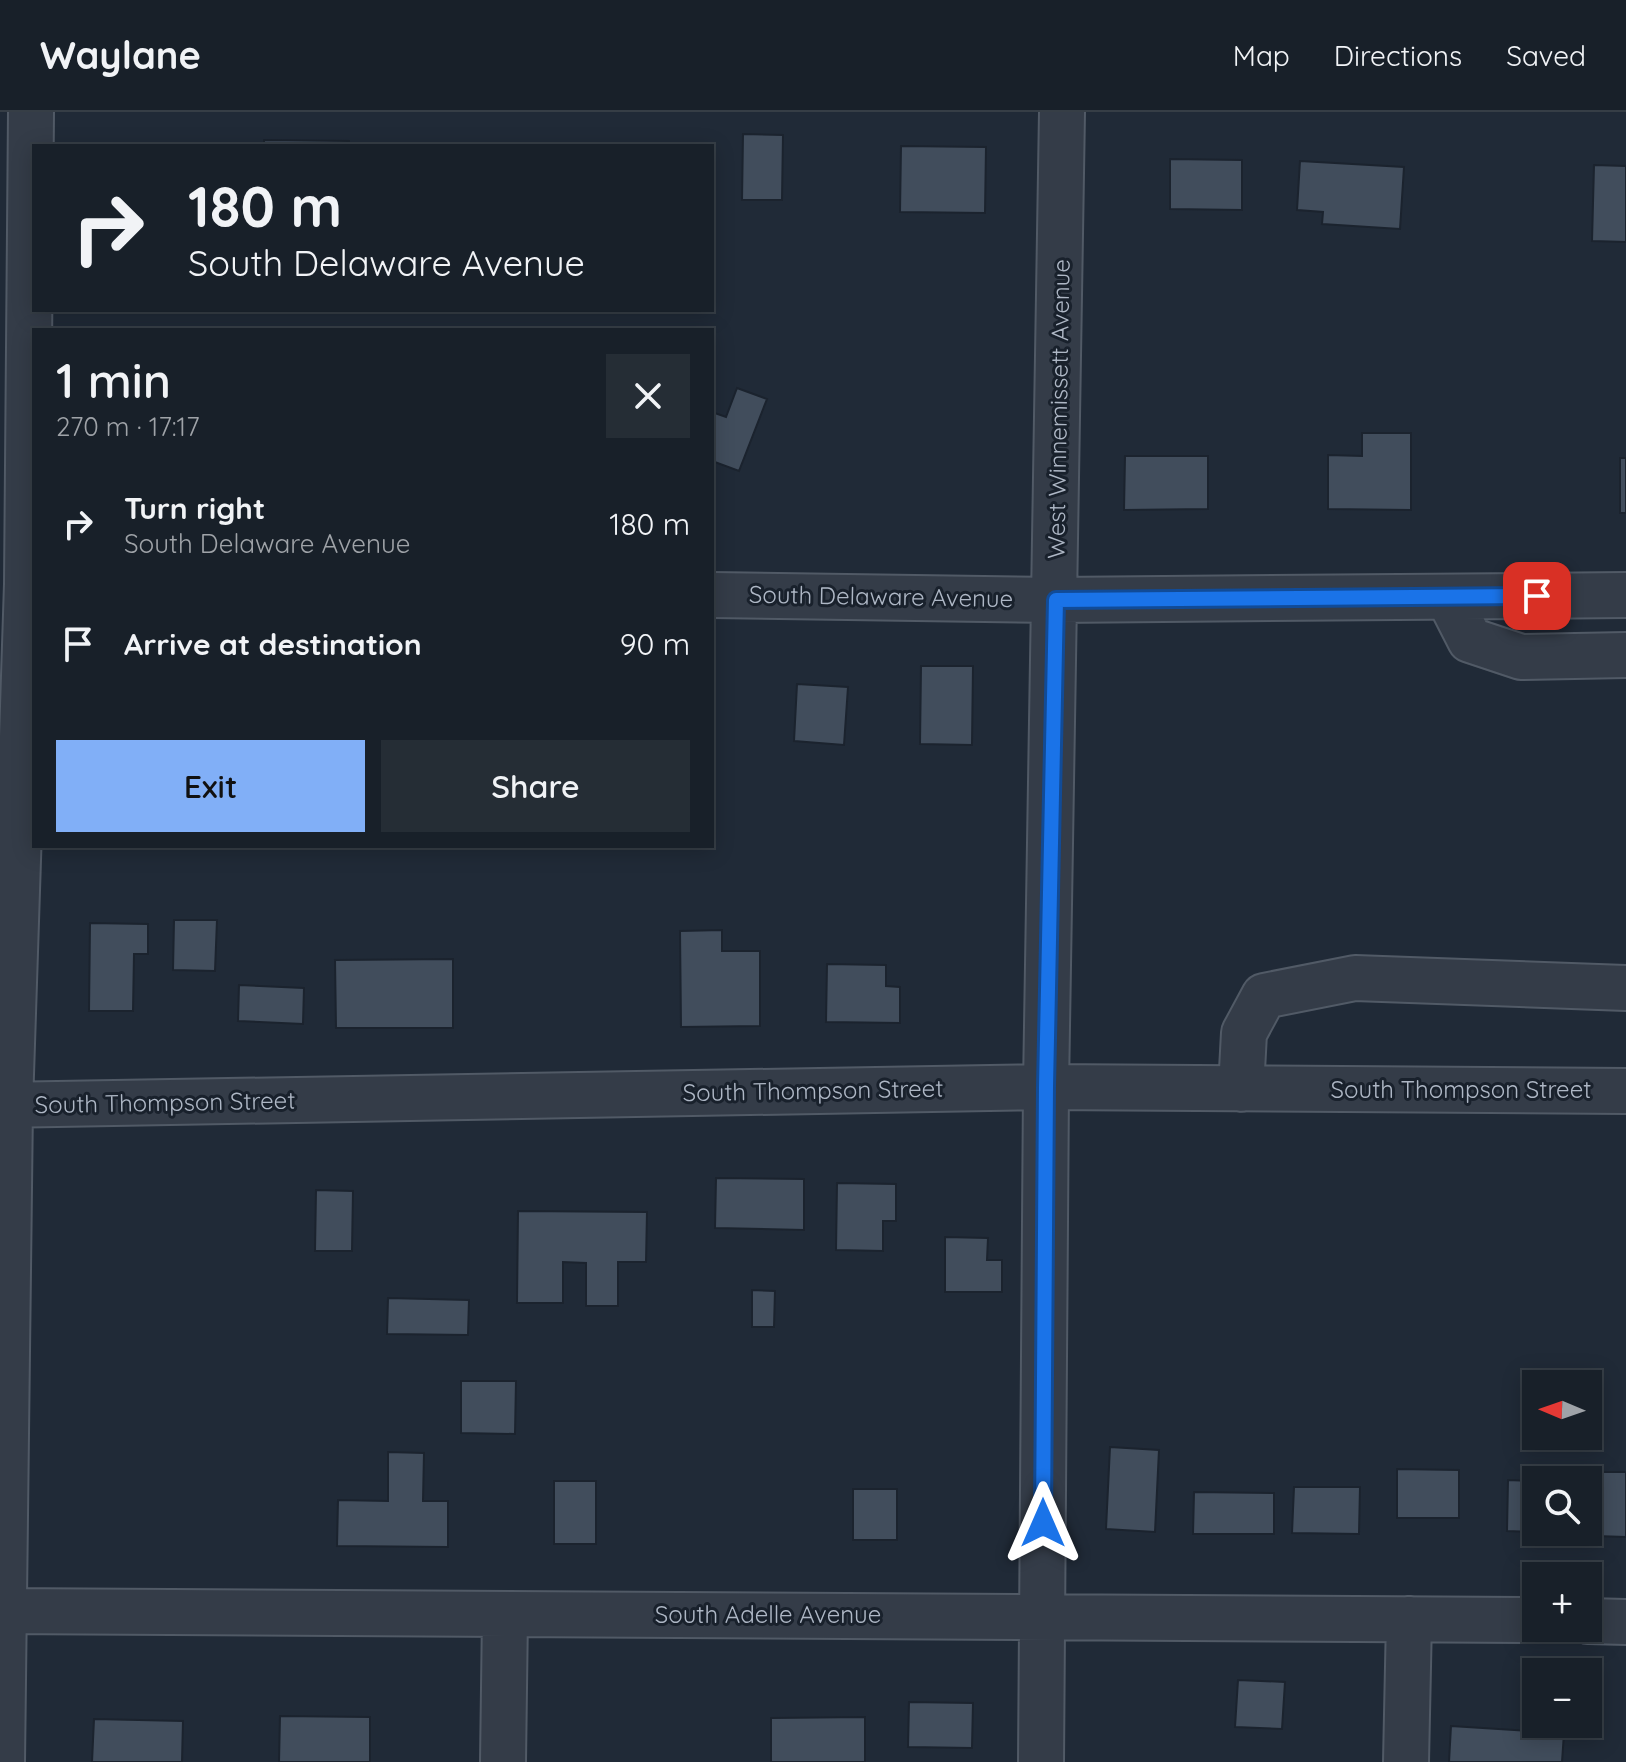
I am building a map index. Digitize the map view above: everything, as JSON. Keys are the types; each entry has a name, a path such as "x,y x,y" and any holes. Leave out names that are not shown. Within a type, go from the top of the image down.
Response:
{"street":[{"path":"2,1762 5,1105 20,584 14,460 31,112"},
{"name":"West Winnemissett Avenue","path":"1041,1762 1046,1087 1062,112"},
{"name":"South Delaware Avenue","path":"714,595 1056,600 1626,595"},
{"path":"1448,597 1470,640 1521,657 1626,655"},
{"path":"1241,1089 1244,1033 1264,996 1355,978 1626,988"},
{"name":"South Thompson Street","path":"5,1105 1046,1087 1626,1091"},
{"name":"South Adelle Avenue","path":"2,1611 1522,1620"},
{"path":"503,1762 505,1614"},
{"path":"1406,1762 1409,1619"},
{"path":"1602,1621 1626,1622"}],"building":[{"path":"743,134 783,135 782,200 742,200"},
{"path":"264,140 349,141 349,144 264,144"},
{"path":"901,146 986,147 985,213 900,212"},
{"path":"1170,159 1242,160 1242,210 1170,209"},
{"path":"1300,161 1404,167 1400,229 1322,224 1323,212 1297,210"},
{"path":"1594,165 1626,166 1626,242 1592,241"},
{"path":"737,388 767,399 739,471 714,462 714,413 726,417"},
{"path":"1362,433 1411,433 1411,510 1328,509 1328,455 1362,456"},
{"path":"1125,456 1208,456 1208,509 1124,510"},
{"path":"1620,458 1626,458 1626,513 1620,513"},
{"path":"921,666 973,666 972,745 920,744"},
{"path":"797,684 848,687 844,745 794,741"},
{"path":"174,920 217,920 215,971 173,970"},
{"path":"90,923 148,924 148,954 134,954 133,1011 89,1011"},
{"path":"722,930 722,951 760,951 760,1026 681,1027 680,931"},
{"path":"453,959 453,1028 336,1028 335,960"},
{"path":"827,964 886,965 886,986 900,987 900,1023 826,1022"},
{"path":"239,985 304,988 303,1024 238,1021"},
{"path":"716,1178 804,1179 804,1230 715,1228"},
{"path":"837,1183 896,1184 896,1221 883,1221 883,1251 836,1250"},
{"path":"316,1190 353,1191 352,1251 315,1251"},
{"path":"518,1211 647,1212 646,1262 618,1262 618,1306 586,1306 586,1263 563,1262 563,1303 517,1303"},
{"path":"945,1237 988,1238 987,1260 1002,1260 1002,1292 945,1292"},
{"path":"752,1290 775,1291 774,1327 752,1327"},
{"path":"388,1298 469,1300 468,1335 387,1334"},
{"path":"461,1381 516,1381 515,1434 461,1433"},
{"path":"1110,1447 1159,1450 1155,1532 1106,1529"},
{"path":"388,1452 424,1453 423,1501 448,1501 448,1547 337,1546 338,1500 388,1501"},
{"path":"1397,1469 1459,1470 1459,1518 1397,1518"},
{"path":"1602,1472 1626,1472 1626,1537 1602,1536"},
{"path":"1508,1480 1522,1480 1522,1532 1507,1531"},
{"path":"554,1481 596,1481 596,1544 554,1544"},
{"path":"1294,1487 1360,1487 1359,1534 1292,1533"},
{"path":"853,1489 897,1489 897,1540 853,1540"},
{"path":"1194,1492 1274,1493 1274,1534 1193,1534"},
{"path":"1238,1680 1285,1682 1282,1729 1235,1727"},
{"path":"909,1702 973,1703 972,1748 908,1747"},
{"path":"280,1716 370,1717 370,1762 279,1762"},
{"path":"865,1717 865,1762 771,1762 771,1718"},
{"path":"94,1719 183,1721 182,1762 92,1762"},
{"path":"1451,1726 1522,1730 1522,1738 1564,1738 1562,1762 1449,1762"}],"route":[{"path":"1043,1523 1046,1087 1056,600 1537,596"}]}
